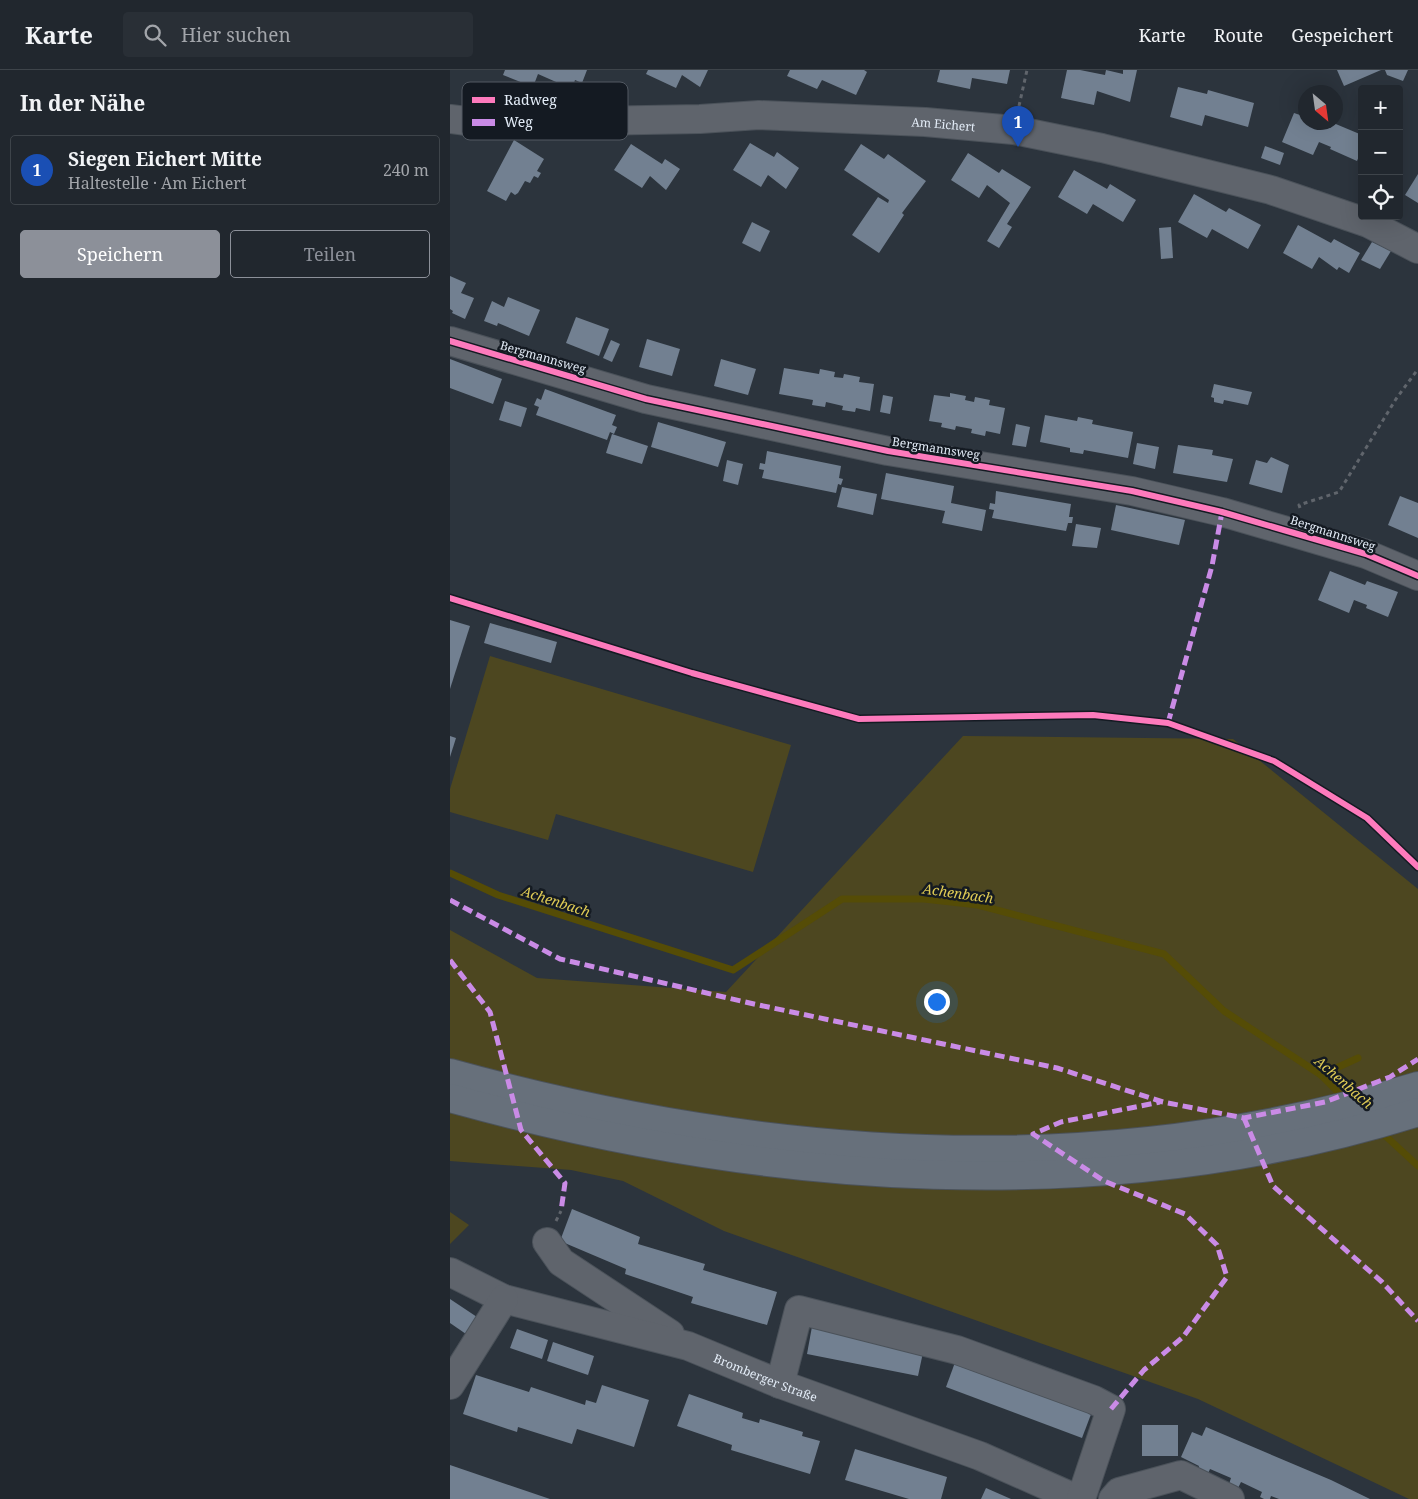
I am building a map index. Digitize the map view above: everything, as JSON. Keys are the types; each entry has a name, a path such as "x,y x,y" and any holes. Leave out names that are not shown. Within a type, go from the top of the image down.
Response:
{"highway":[{"path":"450,1073 606,1110 725,1131 874,1148 949,1151 1024,1151 1174,1140 1248,1129 1314,1115 1418,1086"},
{"path":"450,1098 601,1135 721,1156 853,1172 948,1176 1101,1172 1176,1164 1252,1153 1320,1139 1418,1112"}],"street":[{"name":"Am Eichert","path":"628,120 700,119 759,115 814,116 926,122 1014,130 1102,148 1271,190 1368,224 1418,249"},
{"name":"Bergmannsweg","path":"450,341 646,399 888,451 1132,491 1222,512 1366,554 1418,576"},
{"path":"547,1242 561,1262 688,1346"},
{"name":"Bromberger Straße","path":"450,1272 504,1299 688,1346 780,1384 980,1456 1077,1499"},
{"path":"450,1385 504,1299"},
{"path":"780,1384 799,1310 957,1350 1094,1400 1111,1409 1082,1499"},
{"path":"1113,1499 1120,1492 1181,1475 1230,1499"}],"path":[{"path":"1014,130 1027,70"},
{"path":"1301,515 1299,505 1339,492 1396,399 1418,369"}],"shaded area":[{"path":"490,656 791,745 753,872 556,814 548,840 450,812 450,789"},
{"path":"963,736 1233,739 1418,889 1418,1499 1409,1499 1198,1399 724,1231 623,1181 571,1170 450,1161 450,930 537,978 726,992"},
{"path":"450,1212 469,1225 450,1244"}],"building":[{"path":"505,70 587,70 582,82 575,80 574,82 556,82 538,74 535,82 520,82 503,75"},
{"path":"648,70 708,70 700,87 682,75 676,88 646,74"},
{"path":"790,70 864,70 867,72 856,95 822,80 817,89 787,76"},
{"path":"940,70 1010,70 1007,84 972,78 970,89 937,82"},
{"path":"1067,70 1080,70 1105,75 1106,70 1123,74 1123,70 1137,70 1130,102 1097,91 1094,105 1061,98"},
{"path":"1337,70 1381,70 1344,86"},
{"path":"1385,70 1408,70 1403,81 1387,75"},
{"path":"1178,87 1207,94 1208,90 1254,103 1248,127 1205,115 1202,126 1170,117"},
{"path":"1294,113 1298,114 1298,130 1343,130 1343,127 1358,133 1358,159 1357,161 1319,142 1313,155 1282,142"},
{"path":"514,140 544,159 537,171 541,173 538,178 534,176 530,183 525,181 518,193 515,195 511,192 506,201 487,191"},
{"path":"750,143 774,157 777,152 799,168 786,189 768,175 761,187 733,170"},
{"path":"631,144 662,164 665,159 680,169 666,190 650,176 642,188 614,170"},
{"path":"861,144 884,159 888,154 926,181 902,213 904,215 879,253 852,235 878,197 888,203 889,200 844,170"},
{"path":"1265,146 1284,153 1280,165 1261,158"},
{"path":"968,153 999,173 1002,169 1031,187 1007,224 1012,227 999,248 987,241 1010,203 987,185 979,198 951,180"},
{"path":"1074,170 1107,189 1110,184 1136,200 1123,222 1093,204 1087,214 1058,197"},
{"path":"1418,174 1418,203 1405,195"},
{"path":"1194,194 1226,212 1229,208 1261,225 1248,249 1212,229 1207,238 1178,222"},
{"path":"752,222 770,231 760,252 742,243"},
{"path":"1298,225 1331,243 1334,239 1360,253 1349,273 1339,267 1337,270 1319,257 1312,269 1283,253"},
{"path":"1171,227 1173,258 1161,259 1159,228"},
{"path":"1372,242 1391,251 1380,269 1361,260"},
{"path":"450,276 466,283 461,293 474,298 465,319 452,313 453,311 450,309"},
{"path":"508,297 540,310 529,336 498,323 497,326 484,321 492,301 504,307"},
{"path":"576,317 609,329 599,356 566,343"},
{"path":"647,339 680,349 672,376 639,367"},
{"path":"611,340 620,344 612,362 603,358"},
{"path":"450,359 502,379 493,404 450,388"},
{"path":"721,359 756,369 748,395 714,386"},
{"path":"784,368 819,374 820,369 835,372 834,377 843,378 844,374 860,377 859,382 874,384 870,411 856,408 855,412 842,410 843,406 826,402 825,407 812,405 813,400 779,394"},
{"path":"1214,384 1252,392 1248,405 1224,400 1223,404 1214,402 1214,398 1211,397"},
{"path":"545,389 616,415 612,425 617,427 614,434 610,432 607,440 536,415 539,407 534,405 537,398 541,400"},
{"path":"950,393 966,396 965,400 974,402 975,397 990,400 989,405 1005,408 1000,434 986,431 985,436 971,433 972,429 956,426 955,430 941,427 942,423 929,421 934,395 950,397"},
{"path":"883,395 893,397 890,414 880,412"},
{"path":"505,401 527,408 521,427 499,420"},
{"path":"1045,415 1077,421 1078,417 1093,420 1092,424 1133,432 1128,458 1084,450 1083,454 1070,452 1070,448 1040,442"},
{"path":"658,422 726,442 718,467 651,447"},
{"path":"1016,424 1030,427 1026,447 1012,445"},
{"path":"612,434 648,446 642,464 606,453"},
{"path":"1137,443 1159,447 1155,469 1133,464"},
{"path":"1178,445 1213,450 1212,455 1233,459 1227,482 1173,473"},
{"path":"767,451 841,466 839,478 843,479 841,485 838,484 836,493 762,478 764,470 759,469 760,463 765,464"},
{"path":"1271,457 1289,465 1282,493 1249,484 1256,460 1267,463"},
{"path":"727,460 743,464 738,485 723,481"},
{"path":"886,473 954,486 951,503 986,510 982,531 942,523 945,511 881,499"},
{"path":"842,487 877,494 873,515 837,507"},
{"path":"996,491 1071,504 1069,517 1073,517 1072,523 1068,523 1066,531 992,518 994,510 989,509 990,503 995,504"},
{"path":"1400,496 1418,503 1418,538 1388,525"},
{"path":"1116,505 1185,520 1179,545 1111,530"},
{"path":"1076,524 1101,528 1097,548 1072,546"},
{"path":"1330,571 1365,585 1367,581 1398,592 1388,617 1366,608 1367,605 1354,600 1349,613 1318,600"},
{"path":"450,620 470,626 450,689"},
{"path":"490,623 557,642 551,663 484,643"},
{"path":"450,736 456,738 450,757"},
{"path":"572,1209 640,1237 638,1244 705,1264 703,1270 777,1292 767,1325 691,1303 693,1297 625,1274 626,1269 560,1241"},
{"path":"450,1299 477,1317 466,1334 450,1323"},
{"path":"813,1321 925,1343 918,1376 807,1354"},
{"path":"517,1329 548,1340 542,1359 510,1348"},
{"path":"553,1342 594,1356 588,1375 547,1361"},
{"path":"957,1357 1093,1409 1082,1438 946,1387"},
{"path":"476,1375 529,1392 531,1387 585,1405 586,1400 596,1403 602,1385 649,1400 634,1447 577,1429 572,1444 518,1427 517,1432 463,1414"},
{"path":"689,1394 743,1413 742,1418 759,1423 760,1419 803,1432 802,1436 820,1441 810,1474 731,1450 732,1445 677,1426"},
{"path":"1142,1425 1178,1425 1178,1456 1142,1456"},
{"path":"1206,1427 1331,1480 1370,1499 1279,1499 1271,1496 1270,1499 1264,1499 1260,1497 1262,1492 1241,1482 1238,1488 1229,1484 1231,1478 1210,1469 1207,1476 1197,1472 1199,1466 1181,1457 1192,1432 1202,1436"},
{"path":"855,1449 947,1477 941,1499 909,1499 845,1480"},
{"path":"450,1465 550,1499 450,1499"},
{"path":"986,1488 1011,1499 981,1499"}],"waterway":[{"name":"Achenbach","path":"450,873 498,895 733,970 842,899 924,899 978,905 1164,954 1224,1011 1321,1075 1344,1098"},
{"path":"1321,1075 1358,1058"},
{"name":"Achenbach","path":"1378,1129 1418,1166"}],"marked path":[{"path":"1168,723 1212,566 1222,512"},
{"path":"450,900 560,959 754,1004 1057,1068 1163,1102 1244,1118 1325,1102 1390,1077 1418,1059"},
{"path":"450,960 490,1012 521,1130 565,1183 561,1211"},
{"path":"1111,1409 1144,1370 1183,1337 1227,1277 1217,1245 1185,1214 1104,1181 1033,1134 1061,1122 1160,1102"},
{"path":"1244,1118 1273,1186 1382,1282 1418,1321"}],"cycle path":[{"path":"450,341 646,399 888,451 1132,491 1222,512 1366,554 1418,576"},
{"path":"450,598 692,673 859,719 1093,715 1168,723 1274,761 1367,818 1418,867"}],"place":[{"name":"Siegen Eichert Mitte","path":"1018,147"}]}
